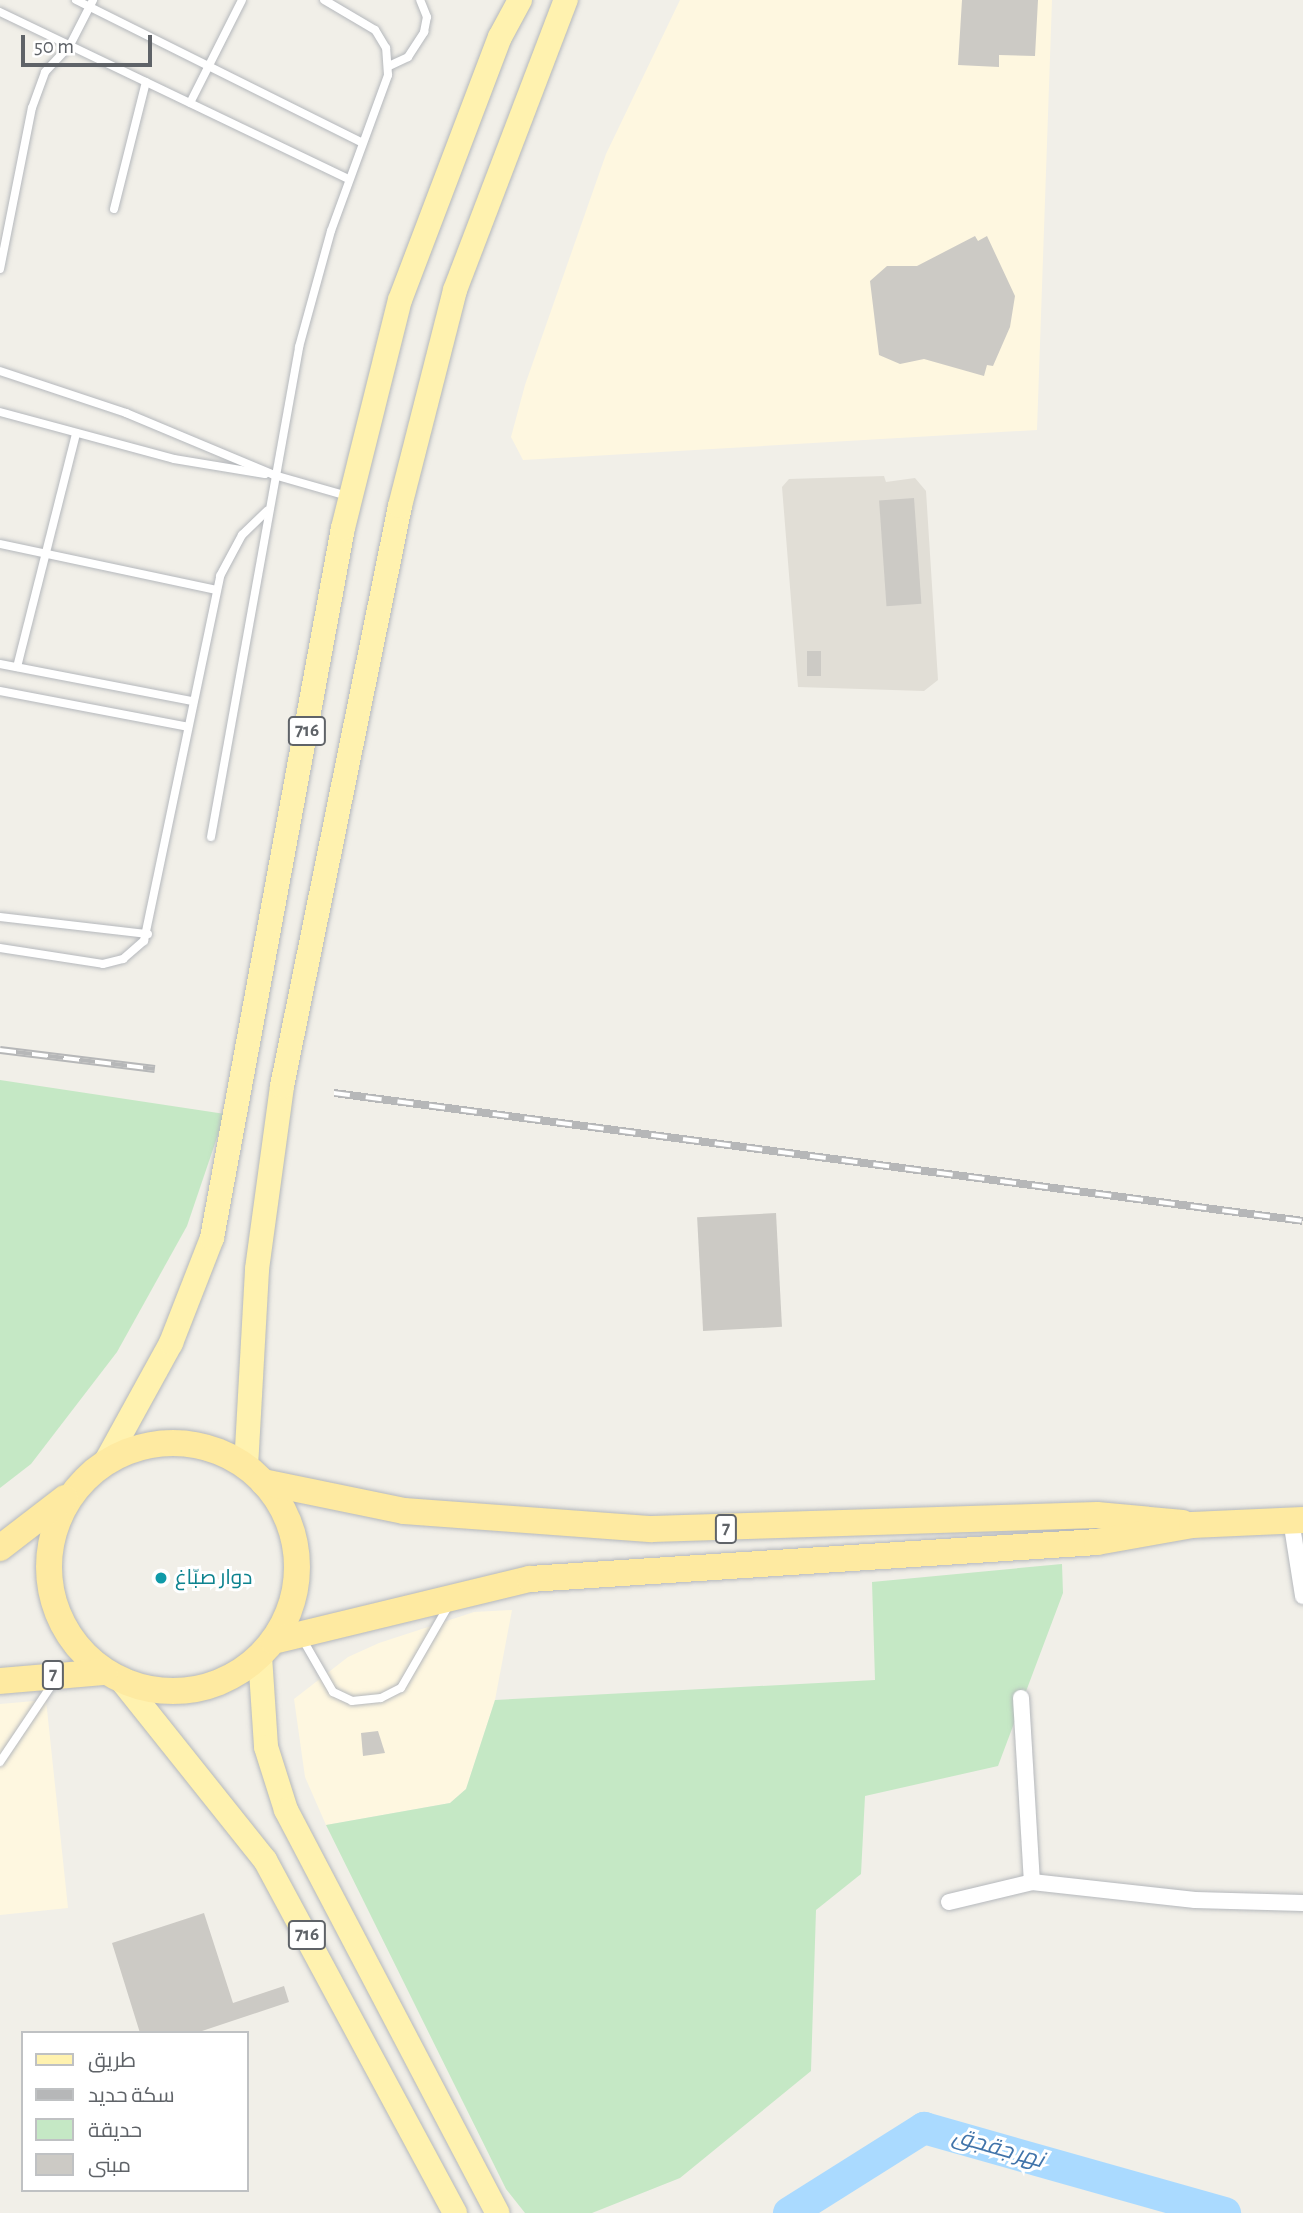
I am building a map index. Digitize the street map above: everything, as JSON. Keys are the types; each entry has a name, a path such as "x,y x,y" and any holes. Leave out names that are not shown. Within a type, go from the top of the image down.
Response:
{"highway":[{"name":"7","path":"0,1548 75,1490 105,1463 139,1447 177,1443 213,1450 255,1474 404,1511 652,1529 1097,1515 1192,1525 1297,1520"},
{"name":"7","path":"255,1474 286,1518 297,1560 292,1602 266,1648"},
{"name":"7","path":"75,1490 52,1537 50,1588 75,1644 114,1677"},
{"name":"7","path":"0,1681 60,1674 114,1677 158,1691 195,1690 230,1678 266,1648 298,1631 456,1592 530,1579 1121,1541 1192,1525"}],"main road":[{"name":"716","path":"105,1463 171,1343 212,1238 350,497 400,300 499,37 520,0"},
{"name":"716","path":"255,1474 257,1269 282,1086 400,506 455,290 566,0"},
{"name":"716","path":"266,1648 266,1747 286,1810 498,2213"},
{"name":"716","path":"114,1677 265,1860 456,2213"}],"street":[{"path":"1297,1520 1303,1597"},
{"path":"1021,1698 1032,1882"},
{"path":"949,1902 1032,1882 1195,1900 1303,1903"}],"lane":[{"path":"76,0 91,3 208,66 361,142"},
{"path":"190,103 242,0"},
{"path":"211,836 267,511 299,347 348,179 389,66 375,30 324,0"},
{"path":"389,66 408,57 424,32 427,17 420,0"},
{"path":"0,269 32,108 46,72 70,45 91,3"},
{"path":"0,12 348,179"},
{"path":"114,209 146,82"},
{"path":"0,371 125,413 274,475 350,497"},
{"path":"0,412 174,459 274,475"},
{"path":"17,667 76,433"},
{"path":"0,948 103,964 132,954 148,934 216,590 232,549 267,511"},
{"path":"0,544 216,590"},
{"path":"0,664 192,701"},
{"path":"0,691 188,727"},
{"path":"0,916 148,934"},
{"path":"298,1631 333,1692 352,1701 381,1698 401,1688 456,1592"},
{"path":"0,1762 60,1674"}],"shaded area":[{"path":"680,0 1052,0 1037,430 523,460 511,437 525,385 606,154"},
{"path":"884,476 886,482 915,478 926,491 938,680 924,691 798,687 782,487 789,479"},
{"path":"512,1610 495,1700 466,1789 450,1803 326,1825 305,1777 294,1699 348,1657 379,1643 474,1612"},
{"path":"46,1700 68,1908 0,1915 0,1704"}],"green space":[{"path":"0,1080 225,1114 187,1226 117,1352 31,1464 0,1488"},
{"path":"1062,1564 1063,1593 998,1766 865,1796 861,1874 816,1910 811,2071 680,2178 592,2213 525,2213 506,2189 326,1825 450,1803 466,1789 495,1700 875,1680 872,1582"}],"building":[{"path":"962,0 1038,0 1035,56 999,55 999,67 958,65"},
{"path":"975,236 978,241 987,236 1015,296 1010,327 993,366 987,365 984,376 924,359 900,364 879,355 870,281 887,266 917,266"},
{"path":"914,498 921,604 886,606 879,500"},
{"path":"807,651 821,651 821,676 807,676"},
{"path":"776,1213 782,1327 703,1331 697,1217"},
{"path":"378,1731 385,1753 363,1756 361,1733"},
{"path":"204,1913 233,2003 284,1986 289,2002 202,2031 139,2031 112,1943"}],"waterway":[{"name":"نهر جقجق","path":"789,2213 924,2128 1225,2213"}],"railway":[{"path":"0,1050 155,1069"},
{"path":"334,1093 1303,1221"}],"place":[{"name":"دوار صبّاغ","path":"161,1578"}]}
